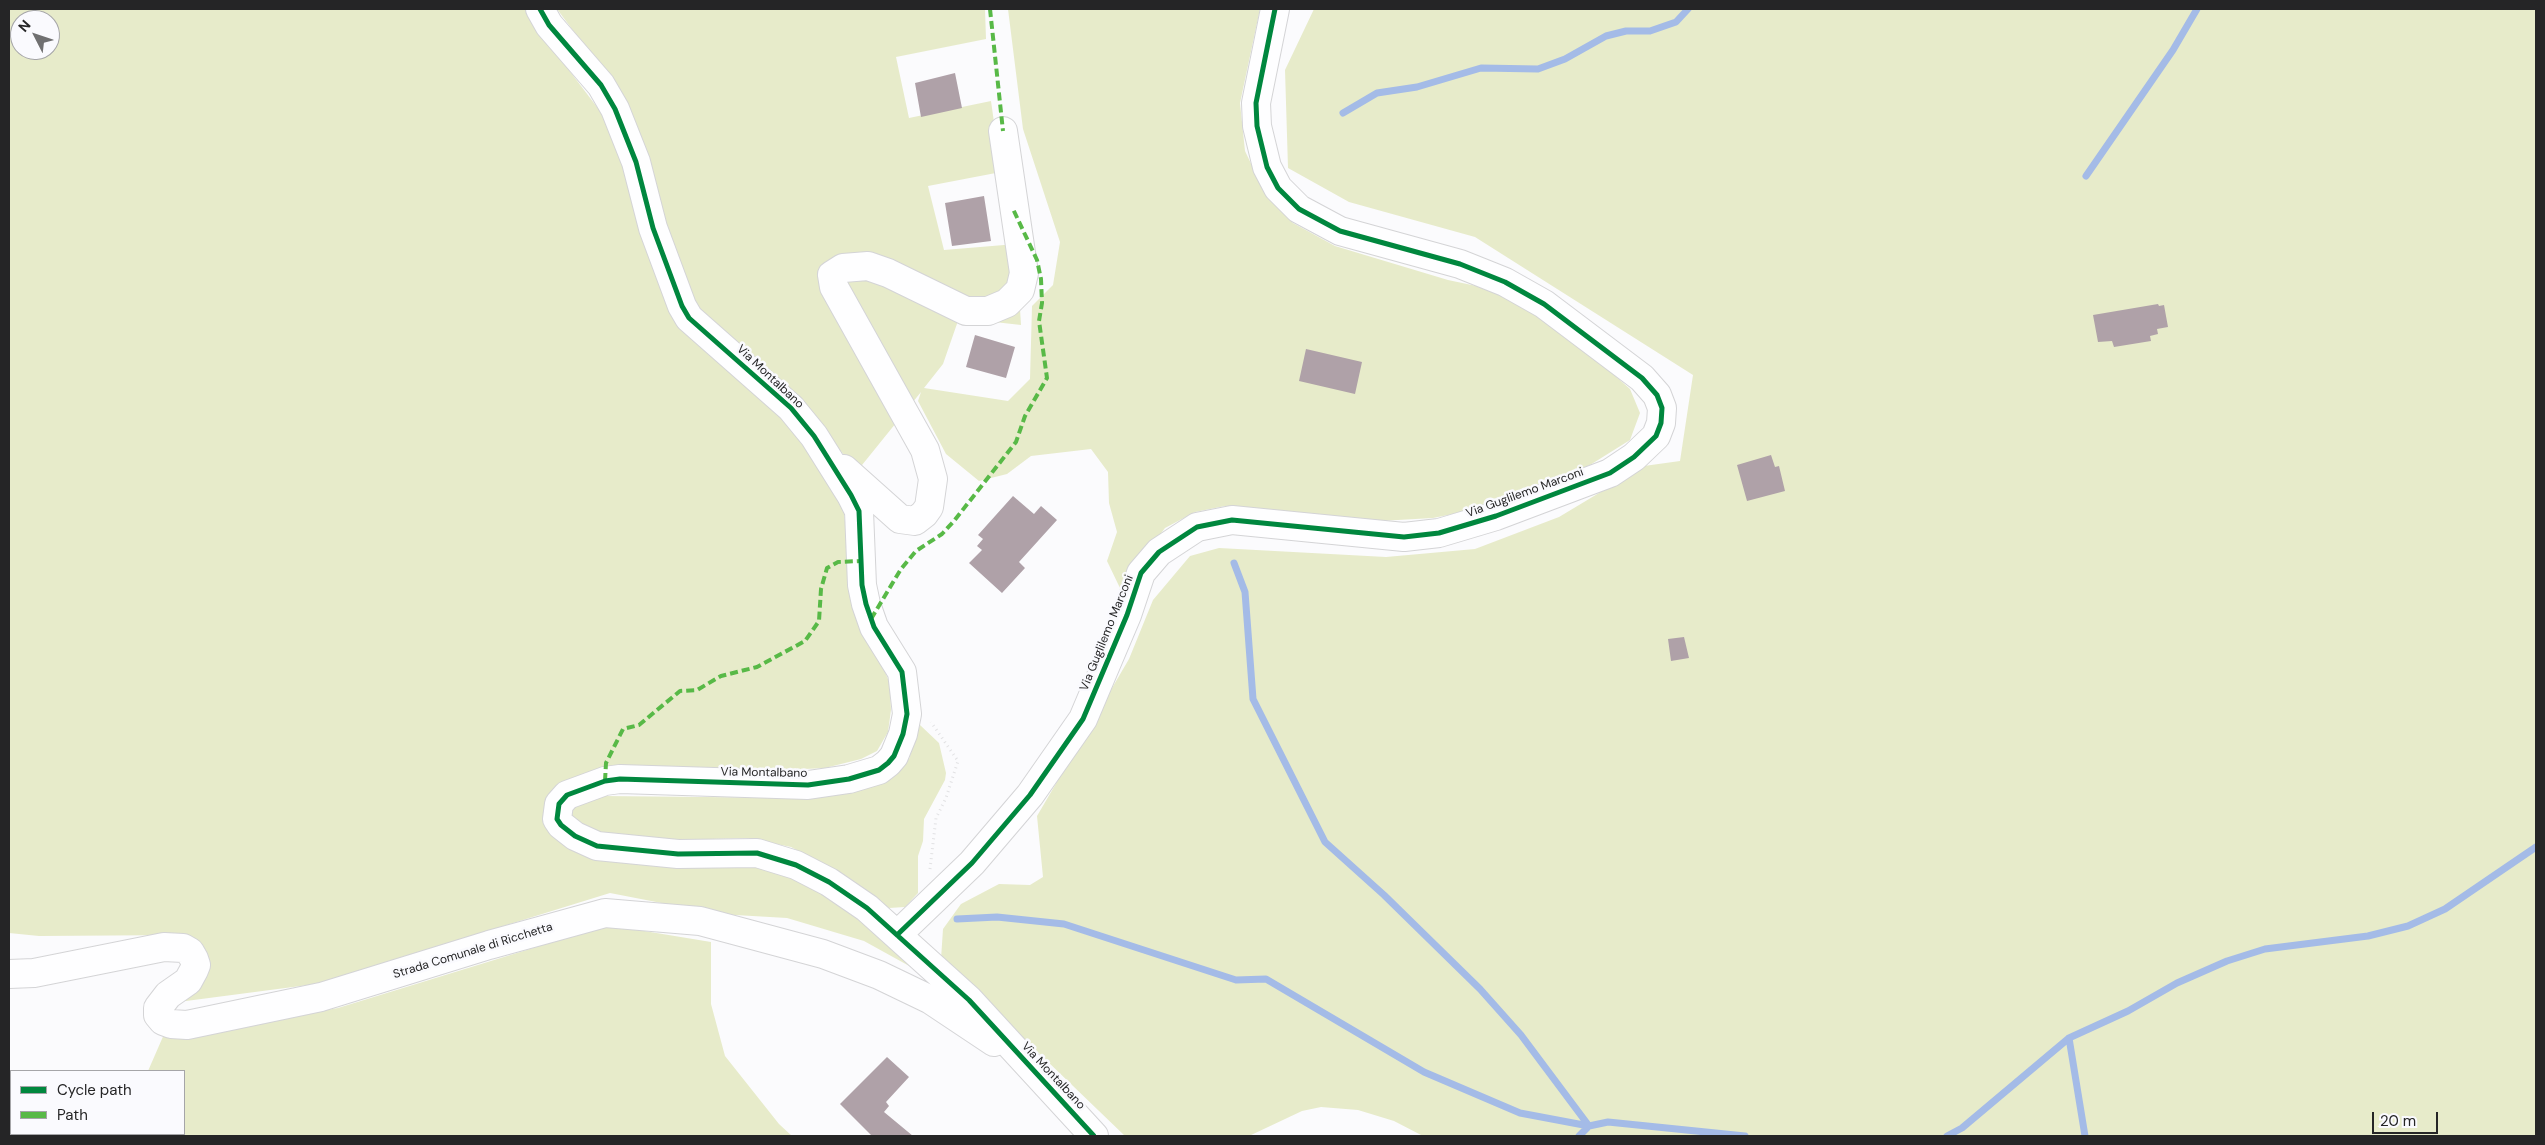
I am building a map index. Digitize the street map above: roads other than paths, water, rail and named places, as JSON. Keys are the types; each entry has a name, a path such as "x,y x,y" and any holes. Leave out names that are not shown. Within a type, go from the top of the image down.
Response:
{"street":[{"name":"Via Montalbano","path":"540,9 549,25 601,85 615,109 636,162 652,228 682,306 690,318 791,408 823,450 859,511 862,585 866,604 874,627 902,672 907,714 903,734 894,756 879,770 848,779 808,785 620,779 605,781 567,795 560,804 557,819 566,830 586,843 597,846 678,854 757,853 796,865 829,882 867,908 969,1000 1094,1136"},
{"name":"Via Guglilemo Marconi","path":"897,935 972,862 1030,795 1082,719 1127,615 1141,573 1159,552 1189,532 1197,527 1232,520 1404,537 1439,533 1496,516 1610,473 1634,457 1656,436 1661,423 1662,408 1657,395 1642,378 1544,304 1505,282 1460,264 1340,231 1298,209 1278,188 1268,167 1257,126 1256,103 1275,9"},
{"name":"Via Montalbano","path":"823,450 900,519 915,522 924,514 931,499 933,479 926,450 834,287 832,275 838,269 868,266 888,273 966,311 988,311 999,308 1014,298 1024,281 1003,131"},
{"name":"Strada Comunale di Ricchetta","path":"9,974 34,973 164,947 183,948 190,952 196,965 188,980 168,995 158,1008 158,1015 163,1021 186,1025 321,997 488,944 605,913 633,915 700,921 823,954 879,975 931,1000 1027,1064"}],"waterway":[{"path":"1343,113 1377,93 1417,87 1481,68 1538,69 1565,59 1606,36 1626,31 1650,31 1676,22 1688,9"},
{"path":"2086,176 2173,50 2197,9"},
{"path":"1234,563 1245,592 1253,699 1325,842 1384,895 1480,989 1521,1035 1589,1126"},
{"path":"1947,1136 1962,1128 2069,1038 2128,1011 2177,983 2227,961 2265,949 2368,936 2408,926 2445,909 2536,847"},
{"path":"957,919 997,917 1064,924 1236,980 1266,979 1424,1072 1520,1113 1589,1126 1608,1122 1745,1136"},
{"path":"2069,1038 2085,1136"},
{"path":"1579,1136 1589,1126"}]}
